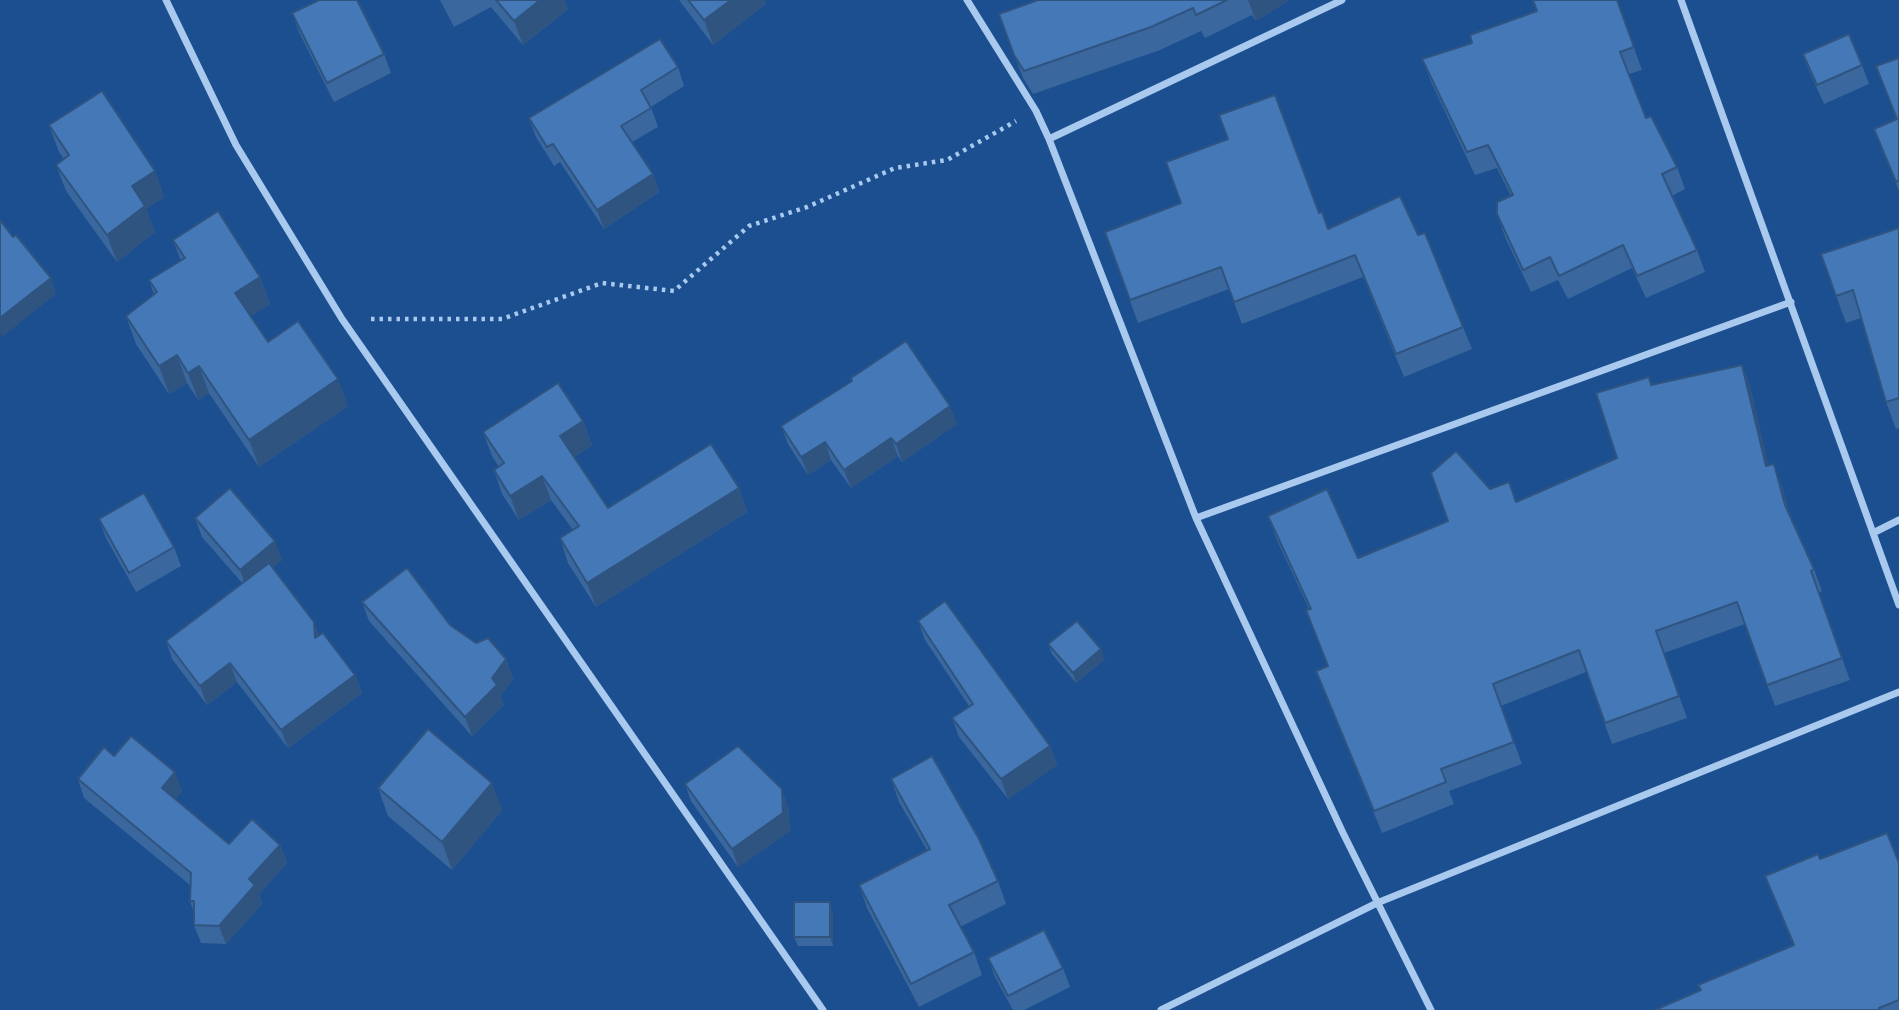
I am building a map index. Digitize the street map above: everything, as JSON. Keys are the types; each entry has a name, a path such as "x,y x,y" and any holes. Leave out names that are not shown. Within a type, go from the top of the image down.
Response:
{"street":[{"path":"166,0 236,145 342,320 823,1010"},
{"path":"967,0 1036,110 1196,518 1377,903 1431,1010"},
{"path":"1049,139 1342,0"},
{"path":"1681,0 1899,605"},
{"path":"1196,518 1791,302"},
{"path":"1873,533 1899,520"},
{"path":"1161,1010 1377,903 1899,692"}],"path":[{"path":"342,320 502,320 602,283 674,291 749,226 807,207 895,168 947,160 1036,110"}],"building":[{"path":"319,0 357,0 384,54 327,83 292,13"},
{"path":"496,0 540,0 514,21"},
{"path":"688,0 731,0 704,20"},
{"path":"1038,0 1227,0 1196,15 1193,8 1151,27 1024,71 1014,55 999,14"},
{"path":"1533,0 1617,0 1634,47 1620,52 1646,118 1651,116 1677,167 1662,174 1697,250 1637,276 1623,245 1559,276 1550,257 1523,270 1497,214 1497,202 1513,195 1488,145 1467,152 1422,59 1472,43 1470,35 1537,11"},
{"path":"1849,34 1862,65 1817,85 1803,54"},
{"path":"660,39 678,67 641,90 651,108 621,126 653,174 597,210 553,144 547,147 529,118"},
{"path":"1899,58 1899,180 1896,182 1874,129 1897,119 1876,66"},
{"path":"102,91 155,171 132,186 145,206 107,235 56,165 69,155 49,125"},
{"path":"1275,95 1319,213 1322,212 1328,229 1400,196 1418,235 1425,233 1463,327 1396,354 1355,255 1234,302 1221,267 1130,300 1105,232 1181,203 1166,162 1228,139 1219,115"},
{"path":"218,211 260,277 235,293 268,342 298,321 338,379 249,440 199,366 188,373 177,355 159,366 126,316 157,292 149,280 185,258 173,240"},
{"path":"0,220 13,237 16,235 51,278 0,318"},
{"path":"1899,228 1899,398 1886,402 1853,290 1836,296 1821,254"},
{"path":"906,341 950,406 896,444 891,438 844,470 825,442 801,457 781,426 852,381 851,378"},
{"path":"1742,365 1766,466 1774,464 1785,505 1814,569 1811,571 1842,658 1767,685 1737,602 1656,631 1679,696 1605,723 1579,650 1493,684 1514,742 1441,769 1446,782 1374,811 1316,671 1328,666 1306,610 1311,609 1268,516 1327,489 1358,558 1448,521 1431,473 1456,451 1490,489 1509,482 1516,502 1617,458 1596,393 1649,377 1651,385"},
{"path":"558,383 583,421 560,436 608,508 711,444 739,488 587,583 560,538 579,526 542,476 510,496 494,470 504,463 483,432"},
{"path":"230,488 275,541 240,570 195,518"},
{"path":"144,493 174,547 129,573 99,519"},
{"path":"269,563 314,622 315,638 323,633 355,675 281,730 230,663 200,686 166,641"},
{"path":"407,568 450,625 476,643 488,638 506,659 492,678 497,685 465,717 362,602"},
{"path":"945,601 1050,746 1001,779 952,718 973,704 918,621"},
{"path":"1077,621 1101,649 1073,673 1048,644"},
{"path":"428,729 492,783 442,842 378,788"},
{"path":"131,736 175,772 162,788 229,844 252,819 280,845 249,879 255,885 219,926 194,925 194,901 190,901 191,873 78,779 104,747 114,756"},
{"path":"738,746 782,789 783,813 732,849 685,784"},
{"path":"932,756 979,839 998,881 949,905 974,952 911,984 859,885 930,849 891,779"},
{"path":"1887,833 1899,863 1899,1000 1879,1008 1880,1010 1655,1010 1701,990 1698,985 1794,945 1765,876 1818,854 1820,859"},
{"path":"794,902 830,902 830,937 794,937"},
{"path":"1044,930 1063,968 1008,996 988,958"}]}
